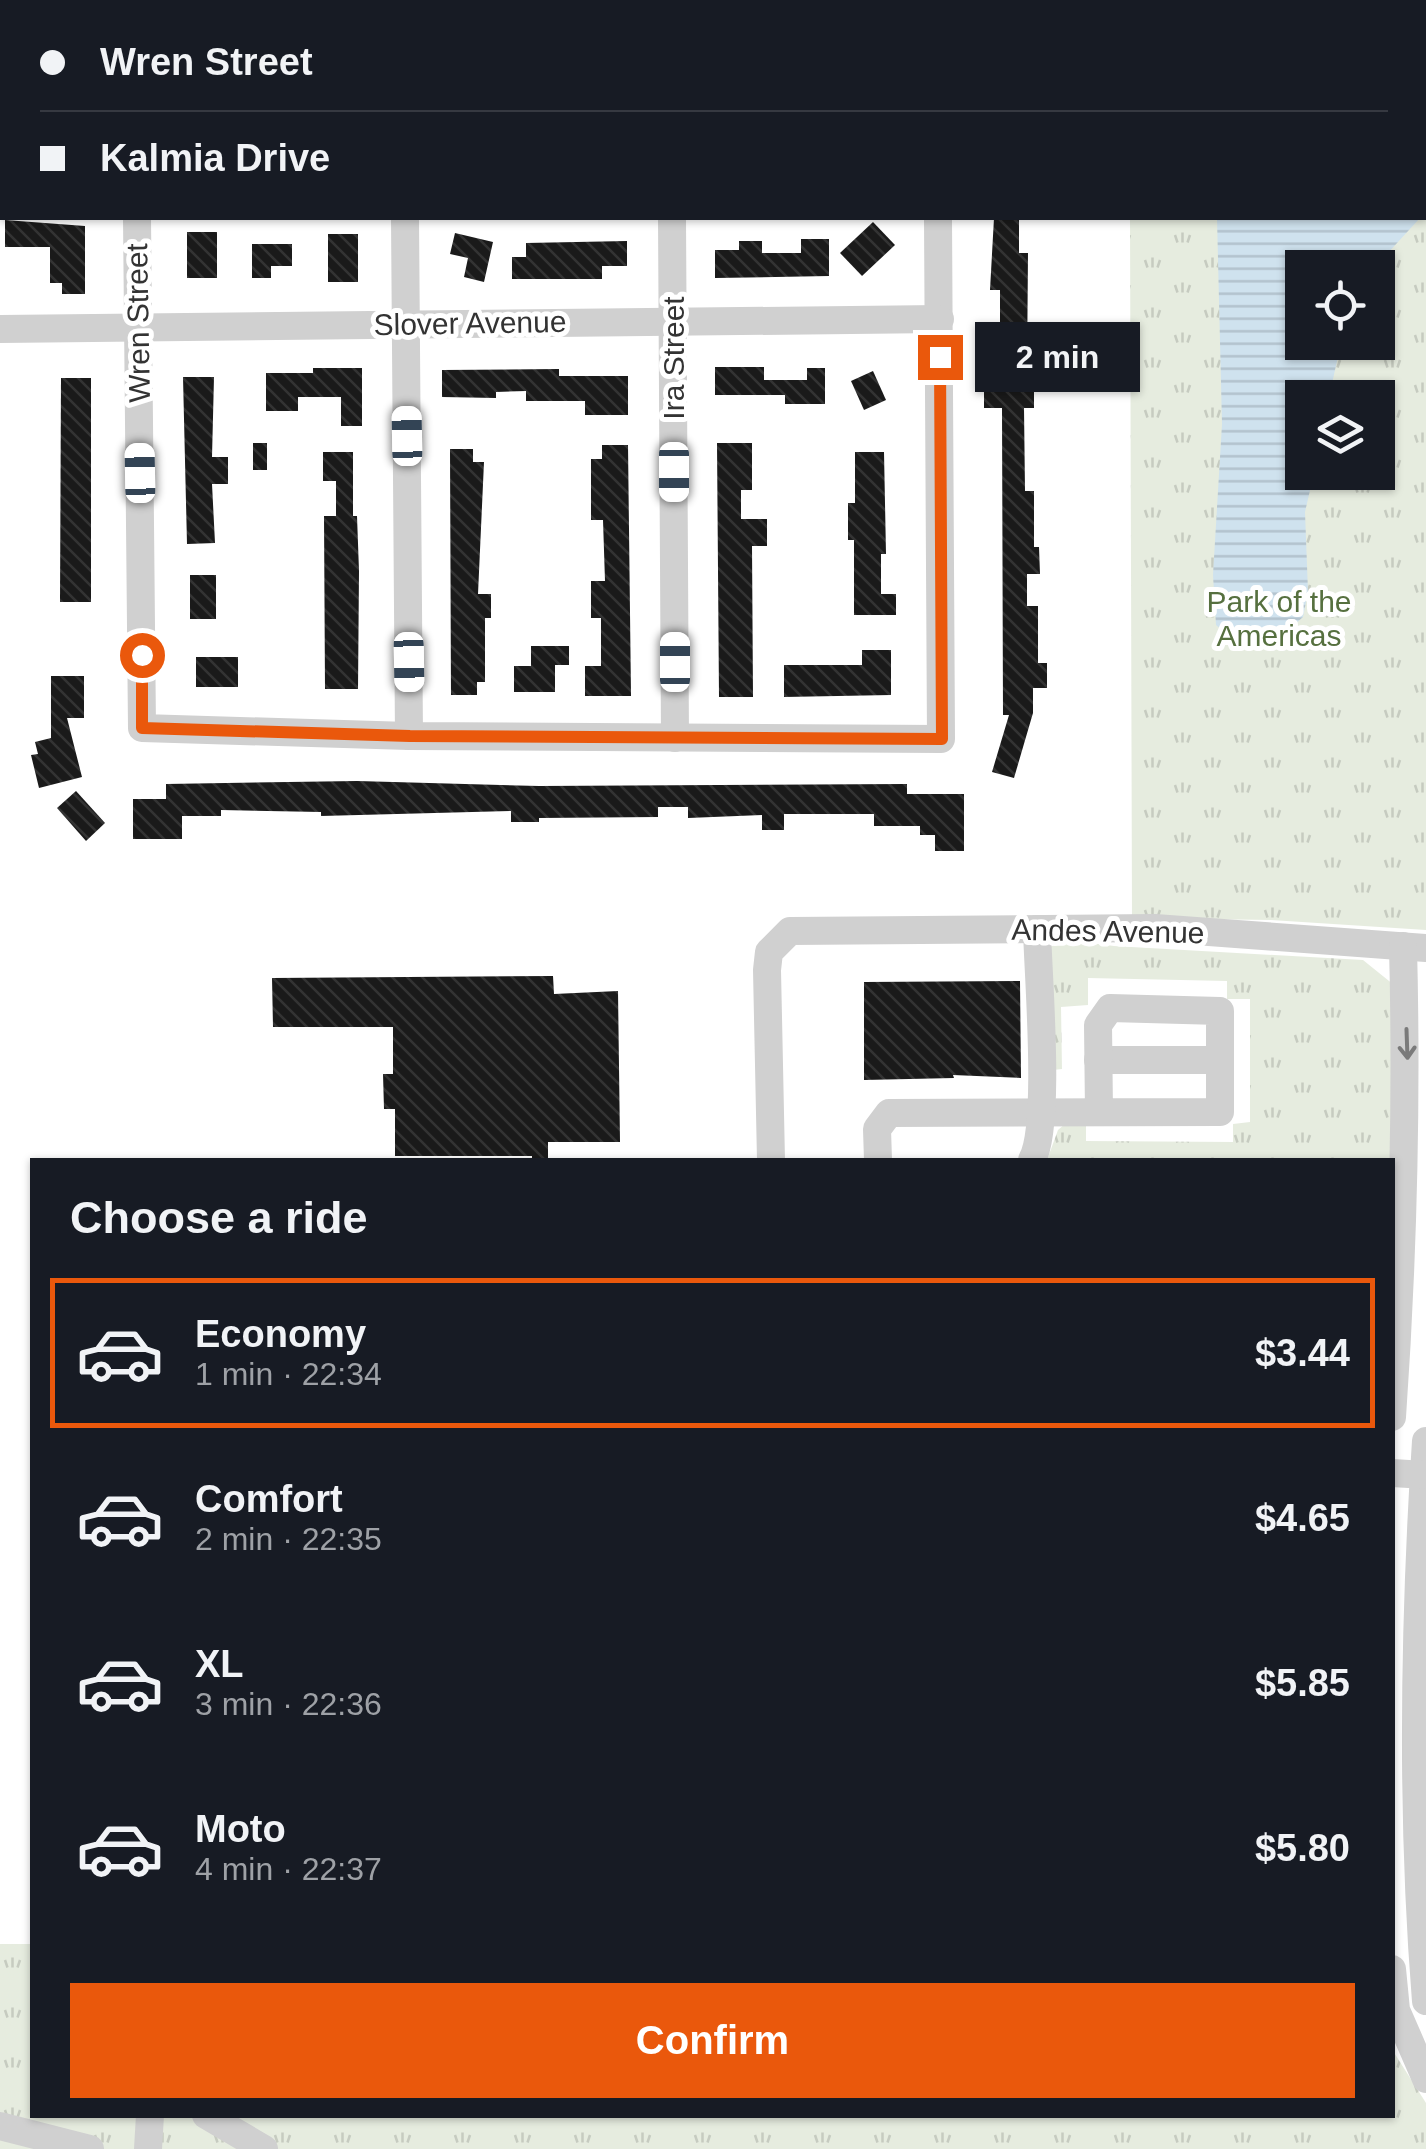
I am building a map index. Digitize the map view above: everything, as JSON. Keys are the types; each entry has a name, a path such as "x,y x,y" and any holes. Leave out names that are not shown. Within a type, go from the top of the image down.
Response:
{"street":[{"name":"Wren Street","path":"137,220 142,728 410,736"},
{"path":"405,220 410,736 942,739 938,220"},
{"name":"Ira Street","path":"672,220 675,738"},
{"name":"Slover Avenue","path":"0,329 940,318"},
{"name":"Andes Avenue","path":"771,1158 767,970 769,952 790,931 1155,928 1415,947"},
{"path":"1033,1158 1038,1148 1040,1111 1038,929"},
{"path":"1395,1370 1415,947"},
{"path":"878,1158 877,1129 889,1113 1220,1112 1220,1011 1110,1008 1098,1025 1099,1112"},
{"path":"1098,1060 1220,1060"},
{"path":"1426,1441 1412,1867 1426,2001"},
{"path":"1395,1474 1425,1475"},
{"path":"1395,2000 1426,2078"},
{"path":"148,2149 150,2118"},
{"path":"211,2118 264,2149"},
{"path":"0,2126 90,2149"}],"green space":[{"name":"Park of the Americas","path":"1130,220 1426,220 1426,930 1271,920 1132,918"},
{"path":"1061,939 1114,946 1363,960 1394,985 1392,1158 1048,1158 1058,1130 1066,1123 1086,1125 1086,1141 1233,1142 1233,1124 1250,1122 1250,999 1227,999 1227,981 1088,978 1088,1005 1061,1007 1062,1069 1053,1070 1047,950"},
{"path":"0,1944 30,1944 30,2118 1395,2118 1395,2054 1426,2103 1426,2149 0,2149"}],"water":[{"path":"1217,220 1418,220 1391,250 1285,250 1285,360 1337,360 1333,380 1285,380 1285,490 1310,490 1305,512 1308,592 1303,617 1275,642 1236,642 1216,625 1213,575 1222,424"}],"building":[{"path":"5,220 85,226 85,294 62,294 62,283 50,283 50,247 5,247"},
{"path":"994,220 1019,220 1019,253 1028,253 1027,372 1034,372 1034,408 1024,408 1025,491 1034,491 1034,547 1039,547 1040,574 1027,574 1027,606 1038,606 1038,663 1047,663 1047,688 1033,688 1033,713 1014,778 992,772 1009,715 1003,715 1002,408 984,408 984,385 1000,385 1000,290 990,290"},
{"path":"873,222 895,245 862,276 840,253"},
{"path":"187,232 217,232 217,278 187,278"},
{"path":"455,233 493,242 484,282 464,277 468,258 450,254"},
{"path":"328,234 358,234 358,282 328,282"},
{"path":"801,239 829,239 829,276 715,278 715,250 739,250 739,241 762,241 762,253 801,253"},
{"path":"627,241 627,266 602,266 602,279 512,279 512,257 526,257 526,243"},
{"path":"252,244 292,244 292,266 271,266 271,278 252,278"},
{"path":"715,367 764,367 764,380 807,380 807,368 825,368 825,404 785,404 785,395 715,395"},
{"path":"313,368 362,368 362,426 341,426 341,397 298,397 298,411 266,411 266,373 313,373"},
{"path":"559,369 559,376 628,376 628,415 585,415 585,401 526,401 526,391 496,392 496,398 442,397 442,370"},
{"path":"873,371 886,400 864,410 851,381"},
{"path":"183,377 214,377 212,457 228,457 228,484 212,484 215,543 187,544"},
{"path":"61,378 91,378 91,602 60,602"},
{"path":"253,443 267,443 267,470 253,470"},
{"path":"717,443 752,443 752,490 741,490 741,519 767,519 767,546 752,546 753,697 719,697"},
{"path":"602,445 628,445 631,696 585,696 585,666 601,666 601,618 591,618 591,581 605,581 603,520 591,520 591,459 602,459"},
{"path":"450,449 473,449 473,462 484,462 478,594 491,594 491,618 485,618 485,682 477,682 477,695 451,695"},
{"path":"323,452 353,452 353,516 357,516 359,571 358,689 325,689 324,516 336,516 336,481 323,481"},
{"path":"855,452 884,452 886,554 881,554 881,594 896,594 896,615 854,615 854,540 848,540 848,503 855,503"},
{"path":"190,575 216,575 216,619 190,619"},
{"path":"531,646 569,646 569,665 555,665 555,692 514,692 514,666 531,666"},
{"path":"862,650 891,650 891,695 784,697 784,665 862,665"},
{"path":"196,657 238,657 238,687 196,687"},
{"path":"51,676 84,676 84,718 67,718 82,777 39,788 31,755 38,754 35,742 51,738"},
{"path":"357,781 539,786 907,784 907,794 964,794 964,851 935,851 935,835 920,835 920,826 874,826 874,814 784,814 784,830 762,830 762,815 688,818 688,807 658,807 658,817 539,818 539,822 511,822 511,811 321,816 321,812 221,810 221,816 182,816 182,839 133,839 133,799 166,799 166,784"},
{"path":"76,791 105,823 86,841 57,808"},
{"path":"553,976 554,994 618,991 620,1142 548,1142 548,1158 395,1156 395,1109 384,1109 383,1074 393,1074 393,1027 273,1027 272,978"},
{"path":"1020,981 1021,1078 953,1075 954,1078 864,1080 864,982"}],"route":[{"path":"142,655 142,728 410,736 942,739 940,357"}]}
